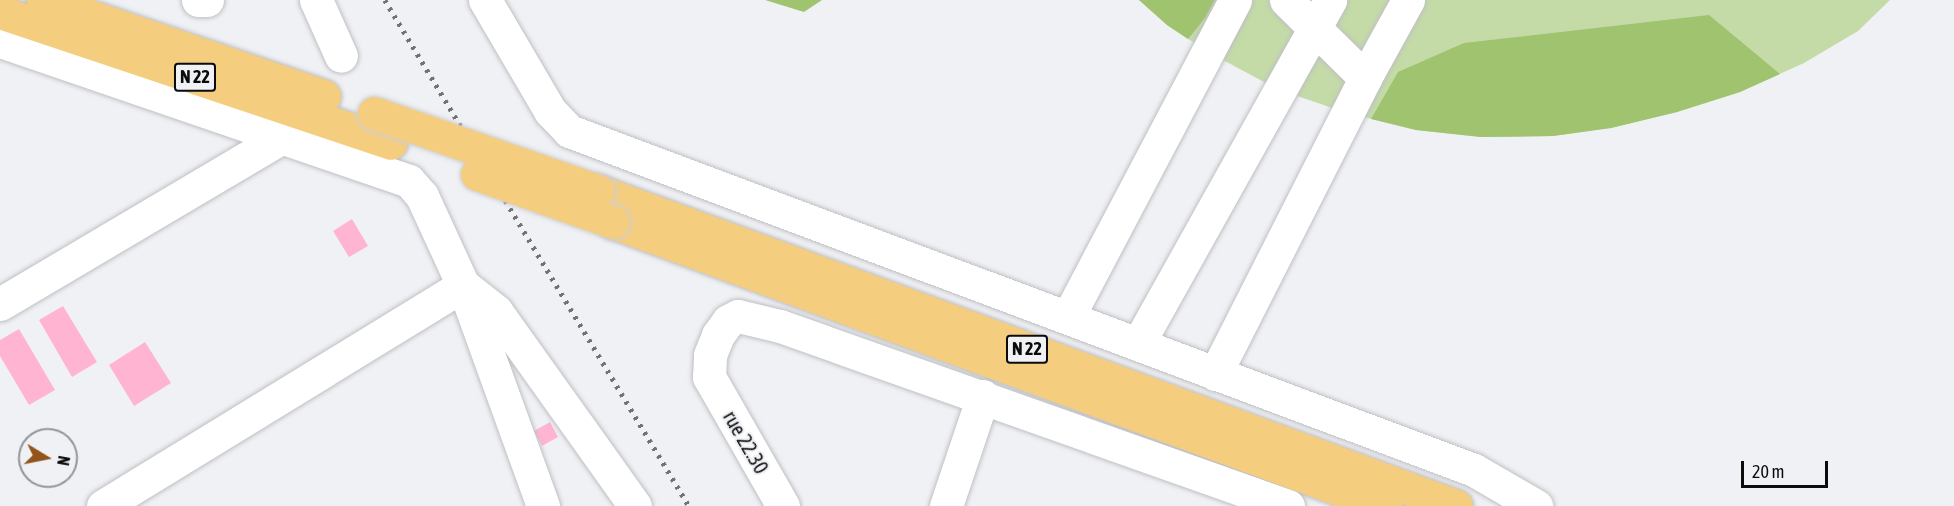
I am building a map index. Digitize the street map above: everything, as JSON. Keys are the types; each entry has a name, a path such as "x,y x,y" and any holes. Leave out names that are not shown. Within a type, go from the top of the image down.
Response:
{"main road":[{"name":"N 22","path":"43,0 598,191 1456,506"},
{"name":"N 22","path":"0,12 391,143 613,222 1385,506"}],"street":[{"path":"198,0 207,0"},
{"path":"316,0 341,56"},
{"path":"485,0 550,111 569,131 1474,470 1536,506"},
{"path":"1068,316 1235,0"},
{"path":"1286,0 1323,13 1365,78"},
{"path":"1215,374 1365,78 1408,0"},
{"path":"1138,344 1323,13"},
{"path":"0,40 409,181 422,196 463,285 543,506"},
{"path":"0,304 282,137"},
{"path":"103,506 463,285"},
{"path":"463,285 496,311 635,506"},
{"name":"rue 22.30","path":"783,506 709,377 710,355 718,335 728,321 738,316 780,326 983,396"},
{"path":"946,506 983,396 1288,506"}],"green space":[{"path":"765,0 822,0 804,12"},
{"path":"1139,0 1890,0 1858,31 1804,63 1740,92 1677,112 1611,128 1553,136 1481,137 1416,130 1344,112 1277,89 1208,52 1167,25"},
{"path":"1139,0 1215,0 1206,17 1188,39 1167,25"},
{"path":"1709,15 1780,74 1740,92 1677,112 1611,128 1553,136 1481,137 1416,130 1371,119 1398,72 1464,43"}],"building":[{"path":"352,219 368,246 349,257 333,231"},
{"path":"63,306 97,362 72,377 39,320"},
{"path":"19,329 55,390 29,405 0,356 0,340"},
{"path":"145,342 171,383 134,406 109,365"},
{"path":"550,422 558,437 542,446 534,431"}],"railway":[{"path":"385,0 689,506"}]}
